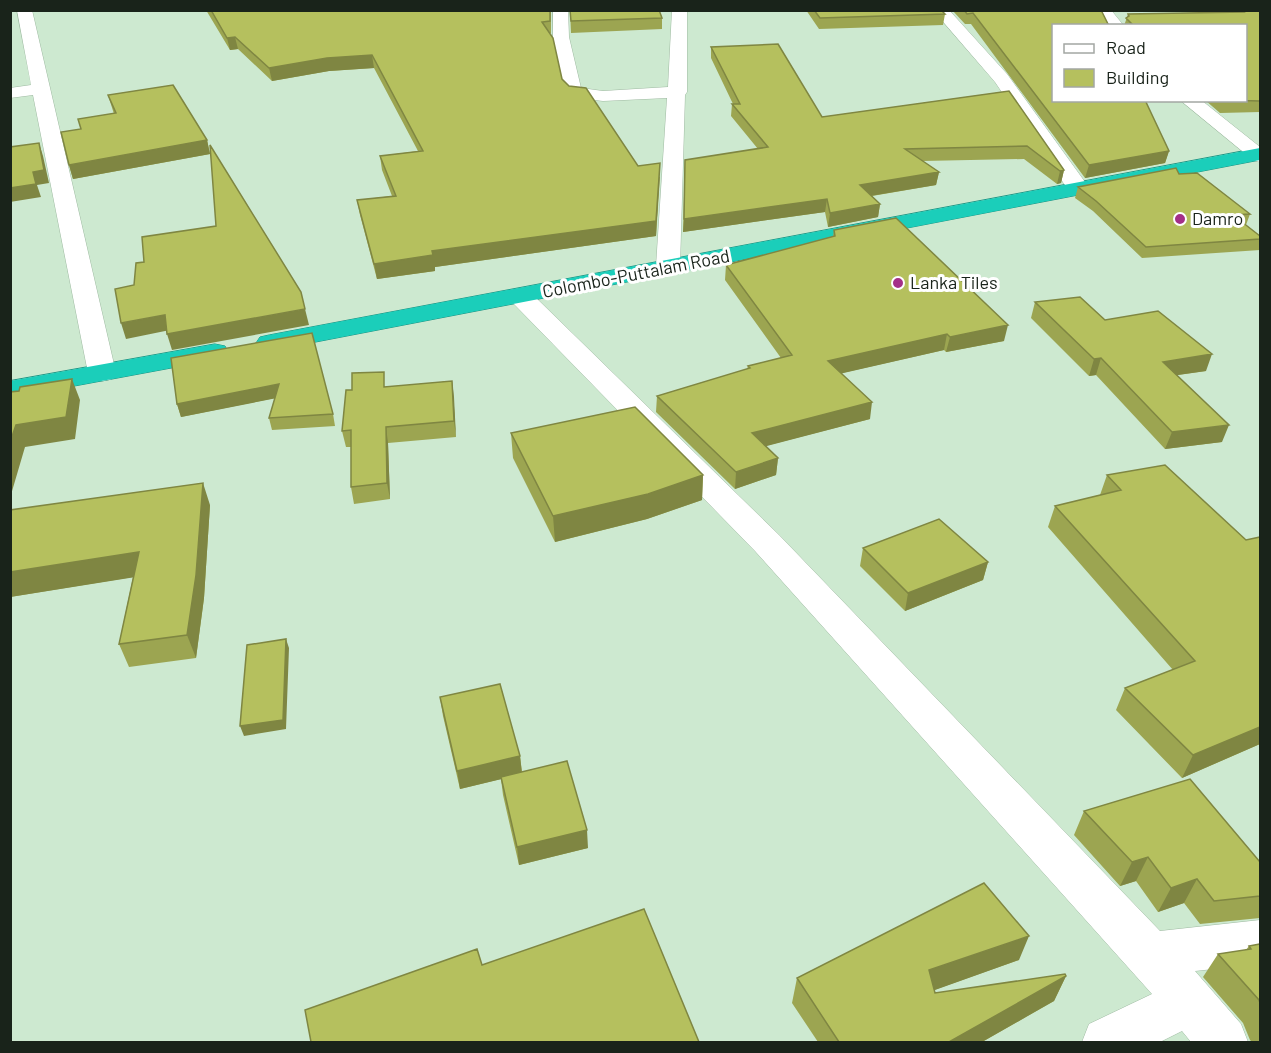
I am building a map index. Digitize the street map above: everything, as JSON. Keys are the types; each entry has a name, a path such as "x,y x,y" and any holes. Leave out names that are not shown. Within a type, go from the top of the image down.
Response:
{"highway":[{"name":"Colombo-Puttalam Road","path":"10,390 521,297 668,266 1260,155"}],"street":[{"path":"24,10 20,40 40,89 102,373"},
{"path":"560,10 561,37 571,83 576,93 603,96 678,92"},
{"path":"668,266 678,92 680,10"},
{"path":"940,10 1001,78 1079,189"},
{"path":"1102,10 1115,24"},
{"path":"10,93 40,89"},
{"path":"1192,102 1260,155"},
{"path":"32,149 53,146"},
{"path":"521,297 767,543 1150,954 1223,1042"},
{"path":"1150,954 1260,942"},
{"path":"1107,1042 1191,1001"}],"building":[{"path":"211,10 550,10 550,21 542,22 553,38 562,79 569,86 586,88 638,166 660,163 656,221 432,251 433,255 374,264 357,200 396,196 380,156 423,151 372,55 327,58 269,68 235,37 227,38"},
{"path":"570,10 659,10 662,18 571,21"},
{"path":"814,10 941,10 945,14 820,18"},
{"path":"964,10 1101,10 1108,24 1052,24 1052,102 1146,102 1169,151 1089,165 973,13 967,14"},
{"path":"1242,10 1260,10 1260,101 1247,101 1247,24 1132,24 1126,18 1128,14 1244,12"},
{"path":"778,44 822,117 1009,91 1064,170 1060,171 1027,146 905,149 939,172 860,185 880,204 830,213 827,199 684,219 685,160 768,147 732,104 740,104 711,47"},
{"path":"173,85 207,140 69,165 61,132 81,129 78,119 116,113 108,95"},
{"path":"39,143 44,170 33,172 36,184 10,188 10,147"},
{"path":"210,145 301,292 305,309 167,334 165,315 121,323 115,289 134,285 136,263 144,262 142,237 216,226"},
{"path":"1176,168 1179,174 1197,173 1250,214 1233,215 1260,236 1260,239 1146,247 1078,187"},
{"path":"896,218 1008,325 950,337 947,334 828,361 872,402 752,433 778,458 736,472 657,396 750,368 748,366 792,355 726,265 835,236 834,230"},
{"path":"1080,297 1105,320 1158,311 1212,354 1163,362 1229,425 1172,432 1101,358 1094,359 1035,302"},
{"path":"312,333 333,414 269,418 279,384 177,404 171,358"},
{"path":"384,372 384,387 452,381 454,421 386,427 387,483 351,487 351,430 342,431 346,390 352,390 352,373"},
{"path":"72,379 66,417 16,425 10,442 10,392 19,391 20,387"},
{"path":"635,407 703,475 648,494 553,516 511,433"},
{"path":"1165,465 1246,540 1260,537 1260,727 1193,755 1125,688 1195,661 1055,506 1121,490 1107,475"},
{"path":"203,483 196,575 187,635 119,644 139,552 10,572 10,510"},
{"path":"939,519 988,562 908,593 863,548"},
{"path":"286,639 283,720 240,726 247,645"},
{"path":"500,684 520,756 457,771 440,697"},
{"path":"567,761 587,830 517,847 501,777"},
{"path":"1190,779 1260,862 1260,896 1214,901 1197,879 1171,888 1148,857 1132,862 1084,811"},
{"path":"984,883 1029,936 929,970 935,993 1065,974 1066,976 949,1042 839,1042 797,978"},
{"path":"644,909 699,1042 311,1042 305,1010 477,949 482,965"},
{"path":"1260,944 1260,1003 1218,954 1251,949 1249,946"}],"place":[{"name":"Damro","path":"1180,219"},
{"name":"Lanka Tiles","path":"898,283"}]}
